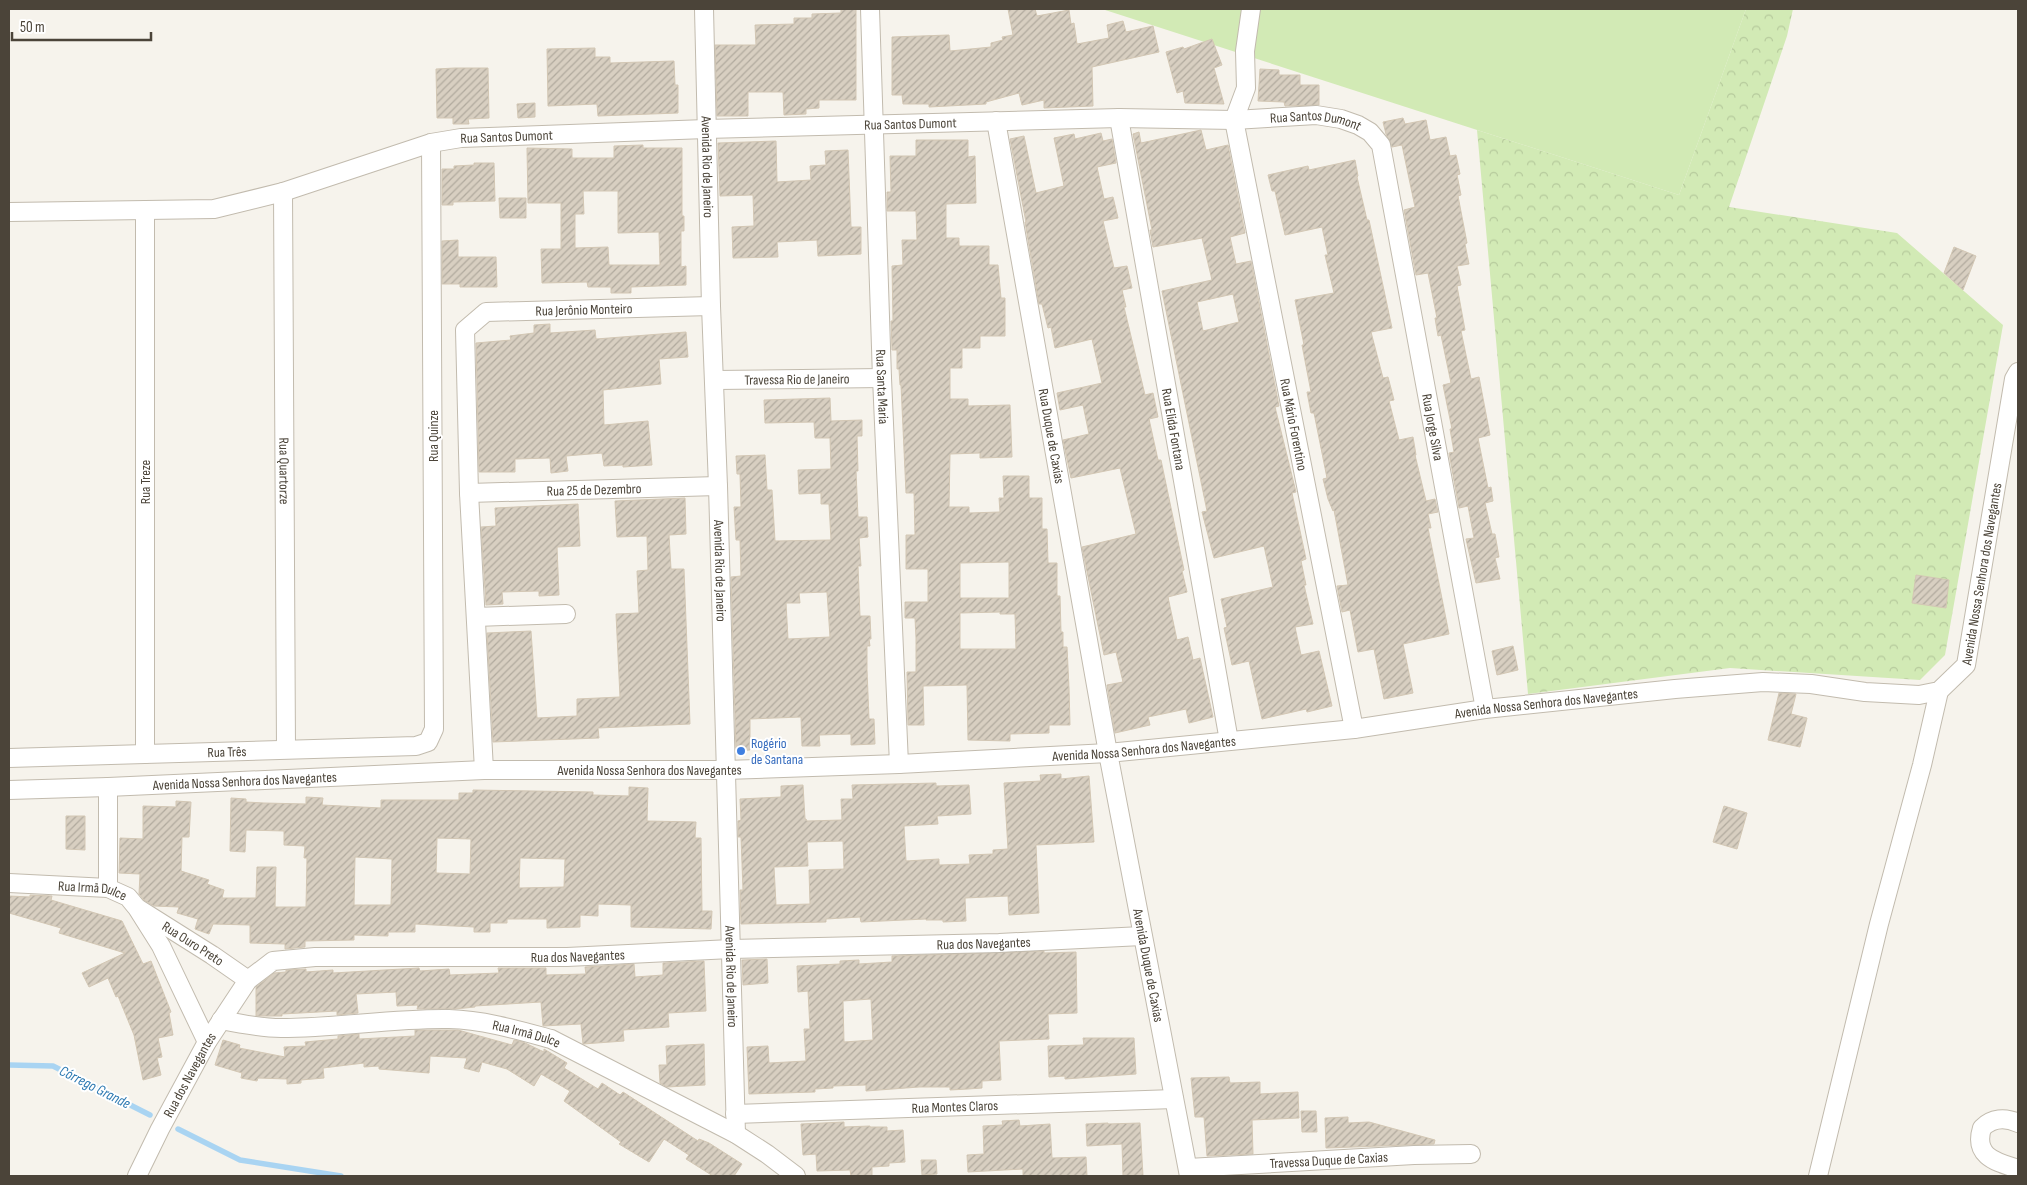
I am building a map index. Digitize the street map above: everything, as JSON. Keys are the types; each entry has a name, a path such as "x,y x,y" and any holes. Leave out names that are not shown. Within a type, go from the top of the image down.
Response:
{"street":[{"name":"Avenida Rio de Janeiro","path":"704,9 736,1134"},
{"name":"Rua Santa Maria","path":"870,9 882,378 899,764"},
{"path":"1234,120 1246,88 1245,51 1251,9"},
{"name":"Rua Santos Dumont","path":"9,212 214,209 283,192 431,143 461,138 706,129 1119,118 1234,120 1316,115 1342,119 1370,132 1381,146"},
{"name":"Rua Elida Fontana","path":"1119,118 1229,741"},
{"name":"Rua Mário Forentino","path":"1234,120 1354,729"},
{"name":"Rua Duque de Caxias","path":"996,121 1108,753"},
{"name":"Rua Quinze","path":"431,143 434,729"},
{"name":"Rua Jorge Silva","path":"1381,146 1484,709"},
{"name":"Rua Quartorze","path":"283,192 286,749"},
{"name":"Rua Treze","path":"145,210 145,754"},
{"name":"Rua Jerônio Monteiro","path":"470,493 465,330 486,312 711,306"},
{"name":"Avenida Nossa Senhora dos Navegantes","path":"9,790 484,770 725,770 899,764 1108,753 1354,729 1484,709 1675,689 1763,682 1811,684 1904,696 1939,691 1966,665 2014,379 2018,372"},
{"name":"Travessa Rio de Janeiro","path":"714,380 882,378"},
{"name":"Rua 25 de Dezembro","path":"470,493 718,486"},
{"path":"470,493 484,770"},
{"path":"476,617 566,614"},
{"path":"1818,1176 1879,924 1922,765 1939,691"},
{"name":"Rua Três","path":"9,758 416,746 428,742 434,729"},
{"name":"Avenida Duque de Caxias","path":"1108,753 1188,1172"},
{"path":"108,787 108,888"},
{"name":"Rua Irmã Dulce","path":"9,883 108,888 128,897 161,946 207,1042"},
{"name":"Rua Ouro Preto","path":"137,908 198,945 248,980"},
{"name":"Rua dos Navegantes","path":"137,1176 207,1042 248,980 273,961 285,958 567,956 731,948 999,943 1142,936"},
{"name":"Rua Irmã Dulce","path":"221,1020 281,1028 396,1020 450,1019 519,1030 559,1043 736,1134 796,1176"},
{"name":"Rua Montes Claros","path":"735,1114 1174,1099"},
{"path":"2018,1123 2000,1120 1987,1124 1982,1128 1980,1141 1985,1155 1998,1163 2018,1169"},
{"name":"Travessa Duque de Caxias","path":"1188,1172 1394,1156 1470,1154"}],"green space":[{"path":"1102,9 1746,9 1679,195"},
{"path":"1746,9 1793,9 1787,36 1729,207 1897,233 2003,325 1945,655 1920,680 1730,668 1528,694 1477,130 1679,195"}],"building":[{"path":"841,9 856,9 856,100 819,100 819,108 806,109 806,114 784,115 783,92 748,92 748,116 717,116 715,45 756,45 755,25 794,24 794,18 812,18 812,14 841,13"},
{"path":"1008,9 1035,9 1037,16 1069,10 1071,24 1074,23 1077,44 1109,38 1107,25 1123,21 1126,32 1153,26 1159,52 1092,67 1093,106 1044,108 1044,100 1022,105 1019,93 986,102 986,104 929,107 929,104 903,104 902,95 892,95 892,37 949,35 950,51 991,47 991,43 1003,40 1002,37 1013,35"},
{"path":"1212,39 1222,65 1214,68 1224,104 1185,103 1183,91 1177,93 1166,52 1183,47 1184,49"},
{"path":"595,48 595,57 610,57 610,63 674,61 675,85 678,85 678,113 598,116 597,104 548,106 547,49"},
{"path":"488,68 489,118 468,119 469,124 453,124 453,118 437,118 436,69"},
{"path":"1260,69 1279,70 1279,75 1300,75 1300,85 1319,85 1319,105 1285,106 1284,102 1258,101"},
{"path":"535,103 535,117 518,118 517,104"},
{"path":"1403,118 1405,124 1426,120 1430,140 1446,137 1450,156 1456,155 1460,174 1457,175 1461,195 1458,196 1469,264 1457,266 1461,285 1457,286 1465,330 1461,331 1471,379 1479,377 1490,435 1478,438 1488,488 1491,487 1493,501 1485,503 1492,534 1495,534 1499,557 1495,558 1500,579 1476,583 1466,539 1474,538 1468,506 1459,508 1449,453 1454,452 1450,429 1452,429 1443,385 1451,383 1441,335 1438,336 1435,318 1437,318 1428,273 1416,275 1404,210 1415,207 1402,145 1392,147 1383,122"},
{"path":"1201,130 1206,150 1228,145 1245,233 1230,237 1236,264 1251,261 1279,406 1275,407 1296,492 1292,493 1306,559 1301,561 1306,585 1304,585 1313,624 1295,627 1301,655 1319,651 1332,706 1307,712 1306,709 1262,719 1249,661 1232,665 1224,628 1227,627 1221,599 1273,587 1264,546 1214,558 1202,512 1207,511 1162,291 1212,280 1202,238 1153,247 1150,230 1152,230 1133,134 1139,132 1141,143","holes":["1233,294 1239,322 1203,331 1197,302"]},
{"path":"1101,133 1103,141 1112,139 1116,163 1097,167 1104,199 1113,197 1118,218 1103,221 1114,268 1127,266 1132,288 1122,290 1126,307 1124,307 1145,395 1153,393 1158,417 1149,419 1158,460 1161,460 1184,570 1182,571 1187,592 1168,597 1177,640 1188,637 1193,660 1200,658 1213,717 1189,723 1186,709 1148,717 1150,725 1115,733 1107,685 1123,682 1116,652 1104,655 1082,547 1136,534 1120,468 1071,478 1063,440 1089,434 1083,405 1060,410 1057,393 1102,383 1092,339 1055,348 1051,327 1048,328 1042,304 1039,304 1010,139 1024,136 1036,193 1064,186 1054,138 1074,134 1075,139"},
{"path":"916,140 968,140 968,157 975,156 976,203 946,204 946,238 959,238 959,246 989,246 989,265 998,265 1001,298 1005,298 1005,336 980,336 980,348 962,348 962,368 950,368 950,399 968,399 968,406 1010,405 1012,457 980,458 980,453 950,454 949,507 969,507 969,513 1000,512 999,498 1004,498 1003,476 1029,476 1029,498 1042,498 1042,529 1047,529 1048,563 1057,563 1057,596 1060,596 1061,632 1063,632 1063,647 1067,647 1070,725 1049,725 1049,733 1010,734 1010,741 968,740 967,685 923,686 924,725 908,725 907,672 916,672 916,638 915,618 905,618 905,602 928,602 928,569 906,569 906,535 915,535 914,493 906,493 901,385 899,369 897,369 897,350 892,350 891,321 893,321 892,266 903,265 902,240 917,240 916,211 887,211 887,192 891,192 890,156 916,156","holes":["1009,562 1009,598 960,598 960,563","1000,612 1000,614 1015,614 1016,649 960,649 960,613"]},
{"path":"776,141 777,182 811,180 810,166 826,165 825,151 848,150 851,227 861,227 861,254 818,256 817,240 777,242 778,257 733,258 732,227 754,226 753,195 720,196 718,143"},
{"path":"643,145 643,148 682,148 682,216 684,216 684,231 681,231 681,267 686,266 686,285 631,287 631,293 611,293 611,287 588,287 587,282 542,283 541,249 561,249 561,203 528,203 527,148 572,149 572,158 614,158 614,146","holes":["583,191 618,191 618,233 659,232 660,265 609,265 608,247 575,248 575,214 584,214"]},
{"path":"1355,160 1357,177 1367,220 1369,220 1392,328 1371,332 1383,378 1388,377 1394,400 1389,401 1399,440 1413,437 1415,455 1426,501 1435,499 1438,512 1428,514 1431,528 1428,528 1449,634 1403,644 1413,693 1384,699 1374,649 1358,652 1350,610 1342,612 1337,586 1348,585 1334,510 1328,499 1323,479 1327,478 1314,413 1311,413 1307,392 1311,392 1295,300 1334,293 1325,255 1328,255 1322,227 1285,235 1275,191 1272,191 1268,175 1308,166 1309,170"},
{"path":"474,163 494,163 495,201 453,202 453,205 442,205 442,169 454,169 454,166 474,165"},
{"path":"499,198 526,198 526,218 500,218"},
{"path":"458,240 458,257 496,257 497,287 460,287 460,284 442,284 442,241"},
{"path":"1954,247 1976,256 1963,290 1944,273"},
{"path":"550,324 550,333 595,330 596,339 686,332 688,357 659,359 661,384 603,390 604,425 648,421 652,465 604,466 602,453 566,456 568,471 551,473 550,458 515,459 515,472 479,472 476,343 511,340 510,336 534,333 534,325"},
{"path":"830,398 831,421 862,420 862,436 857,436 858,517 867,517 868,537 859,538 861,566 858,566 860,616 870,616 871,639 869,639 870,646 867,646 867,670 869,719 874,719 875,744 851,745 851,734 819,735 820,746 802,746 801,717 750,719 750,750 736,751 731,577 741,576 740,540 736,540 734,507 741,507 740,474 737,474 736,456 765,455 767,490 772,490 775,541 831,540 829,504 821,504 821,493 799,494 798,470 831,469 830,438 815,438 814,422 765,423 764,400","holes":["827,592 830,637 788,639 786,603 800,603 799,593"]},
{"path":"685,498 686,534 669,535 671,569 684,569 690,724 598,728 599,738 493,742 487,633 531,631 537,718 577,716 577,699 620,697 616,614 639,613 637,571 648,570 647,536 617,537 615,501"},
{"path":"578,504 580,546 557,547 559,595 539,596 539,591 502,592 503,604 486,605 481,527 496,526 495,508"},
{"path":"1916,575 1949,580 1946,608 1912,603"},
{"path":"1513,646 1518,670 1497,675 1492,651"},
{"path":"1779,693 1796,694 1791,714 1807,718 1800,747 1768,740"},
{"path":"1061,774 1061,779 1089,776 1094,842 1036,845 1039,913 1009,915 1008,896 965,898 966,921 943,922 943,920 926,919 861,922 860,917 826,919 826,922 741,924 740,890 743,890 741,837 738,837 738,821 741,820 740,799 781,797 781,786 803,785 805,819 807,821 842,820 841,799 853,799 852,785 936,783 936,786 969,785 971,814 937,816 938,824 904,826 906,861 939,859 939,865 970,864 969,855 993,854 993,850 1008,849 1004,783 1041,781 1040,775","holes":["843,841 844,869 809,870 810,904 776,905 774,867 808,866 807,842"]},
{"path":"629,787 648,788 647,821 696,822 695,838 701,838 702,911 712,911 711,929 631,927 631,905 598,904 598,916 580,915 580,927 547,928 547,919 507,919 507,923 490,923 490,932 474,932 474,927 415,924 415,932 388,932 388,936 354,935 354,940 305,941 305,947 285,949 285,944 250,943 250,925 213,924 209,934 195,929 198,919 177,913 179,907 154,906 144,900 139,894 140,874 119,873 120,838 143,839 143,806 176,807 176,801 191,802 189,837 182,837 181,871 209,880 207,884 224,890 222,898 256,898 257,867 276,867 275,907 306,907 307,858 304,858 305,846 284,845 284,831 246,830 245,852 230,851 231,798 246,799 246,802 306,804 306,797 323,798 322,805 381,808 381,800 459,800 459,793 473,793 473,790 593,792 593,795 629,796","holes":["437,838 471,839 470,874 436,873","355,857 392,859 391,905 354,905","520,858 565,859 564,887 519,888"]},
{"path":"1724,806 1747,813 1737,849 1713,842"},
{"path":"66,816 85,816 85,850 66,849"},
{"path":"30,895 52,896 51,900 122,921 143,964 151,961 171,1012 169,1013 173,1035 158,1038 162,1057 157,1058 161,1075 143,1080 134,1035 118,996 116,997 108,978 89,987 82,973 125,953 59,933 61,928 9,913 9,896 30,897"},
{"path":"1044,951 1044,953 1076,952 1077,1013 1048,1014 1049,1039 999,1041 1001,1080 982,1081 982,1088 950,1090 950,1087 919,1087 866,1091 866,1085 833,1086 833,1088 815,1089 815,1092 749,1094 747,1047 768,1046 769,1063 806,1061 804,1029 810,1029 808,991 798,992 797,966 840,964 840,961 859,960 859,964 892,962 892,956","holes":["871,999 873,1040 844,1042 843,1001"]},
{"path":"767,959 768,983 743,985 742,960"},
{"path":"704,961 706,1011 668,1013 669,1027 623,1030 624,1041 583,1044 581,1024 543,1026 541,1002 455,1009 417,1009 418,1005 397,1006 396,992 356,994 358,1013 337,1015 337,1011 282,1014 282,1016 256,1016 256,987 274,973 286,972 286,970 306,969 306,972 333,970 333,973 419,968 420,971 449,969 450,975 499,973 498,968 546,968 546,975 586,974 585,967 634,964 635,977 663,975 663,963"},
{"path":"415,1030 458,1030 512,1045 514,1040 523,1042 544,1052 544,1049 567,1063 564,1068 598,1089 602,1083 620,1095 623,1092 698,1141 699,1139 709,1143 742,1164 734,1176 713,1176 686,1159 689,1155 664,1139 649,1162 619,1144 621,1142 564,1101 570,1091 541,1074 534,1086 507,1069 482,1062 479,1072 464,1068 467,1058 430,1056 429,1073 379,1069 379,1066 364,1067 364,1063 323,1068 324,1078 301,1080 301,1083 287,1084 287,1079 258,1078 257,1081 241,1078 242,1073 215,1065 223,1040 240,1045 239,1048 285,1057 284,1047 306,1046 305,1042 338,1039 338,1036 359,1034 359,1039 415,1036"},
{"path":"1083,1038 1134,1038 1136,1074 1065,1079 1065,1076 1049,1077 1048,1046 1084,1045"},
{"path":"704,1044 705,1085 667,1087 660,1083 659,1065 667,1065 666,1046"},
{"path":"1229,1077 1230,1083 1260,1082 1260,1094 1298,1092 1299,1118 1252,1120 1253,1154 1207,1156 1204,1117 1195,1117 1191,1078"},
{"path":"1301,1111 1316,1111 1317,1132 1302,1132"},
{"path":"1348,1117 1348,1123 1369,1122 1435,1140 1434,1144 1326,1148 1325,1118"},
{"path":"1019,1120 1020,1126 1050,1124 1052,1158 1086,1157 1087,1176 1023,1176 1023,1169 968,1172 967,1155 984,1154 983,1126 1003,1125 1002,1121"},
{"path":"844,1122 844,1127 870,1126 887,1127 887,1131 903,1130 905,1162 889,1163 889,1166 872,1167 872,1176 851,1176 850,1170 817,1171 816,1154 803,1155 801,1124"},
{"path":"1140,1123 1143,1176 1123,1176 1122,1144 1087,1146 1086,1124"},
{"path":"921,1160 936,1160 937,1174 922,1175"}],"waterway":[{"name":"Córrego Grande","path":"9,1065 53,1066 150,1115"},
{"name":"Córrego Grande","path":"178,1129 240,1160 341,1176"}],"place":[{"name":"Rogério de Santana","path":"741,751"}]}
